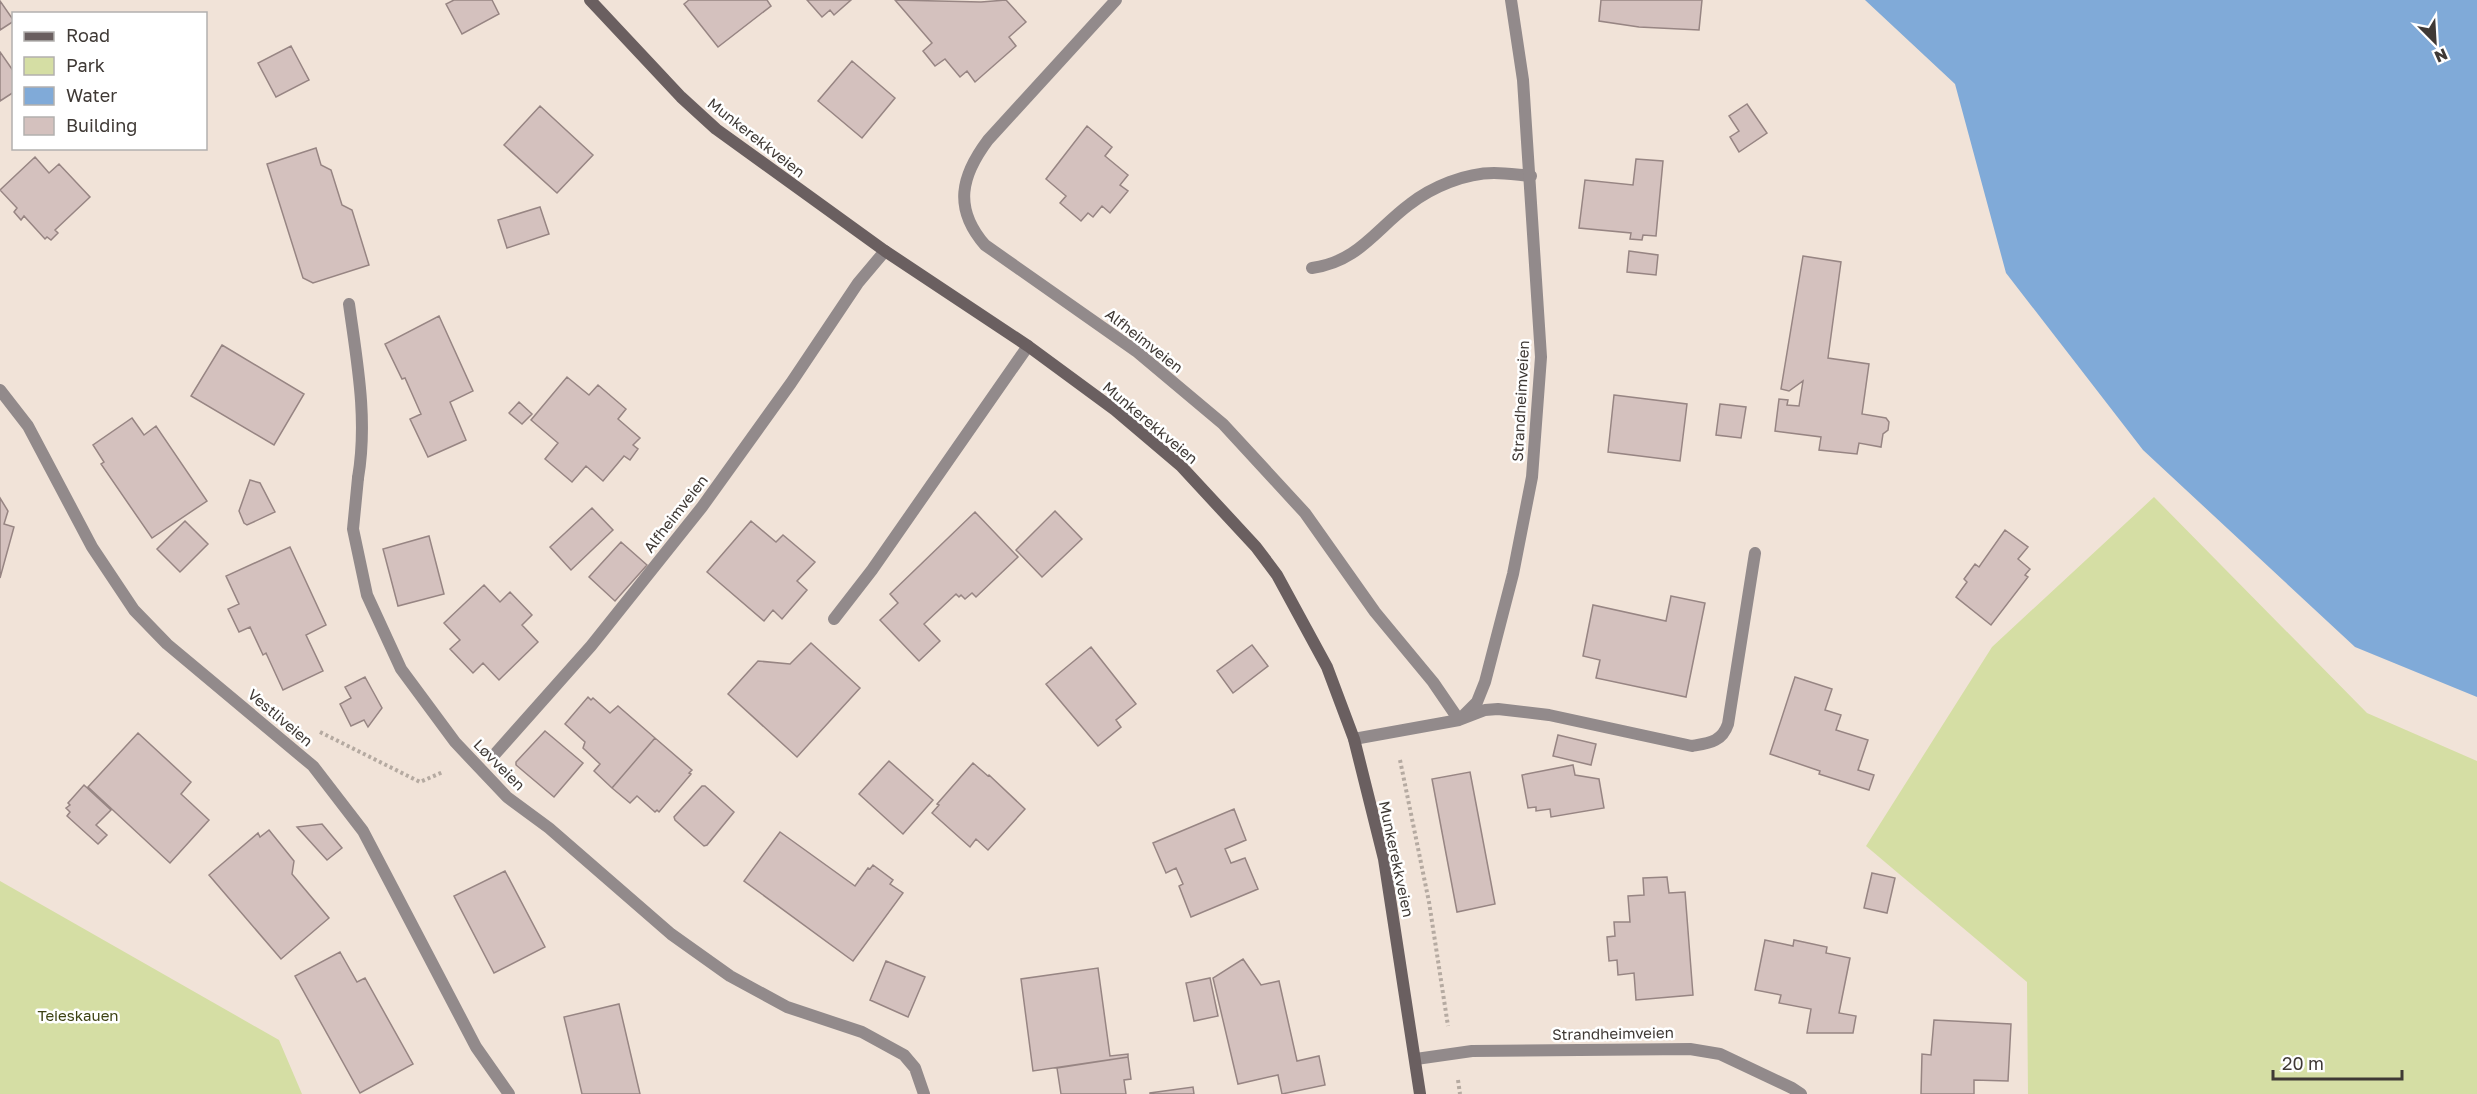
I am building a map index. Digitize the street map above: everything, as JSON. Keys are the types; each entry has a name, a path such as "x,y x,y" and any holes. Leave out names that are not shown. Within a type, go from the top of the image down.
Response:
{"main road":[{"name":"Munkerekkveien","path":"590,0 681,97 716,129 885,251 1028,346 1115,410 1181,466 1256,546 1277,575 1310,633 1327,667 1354,740 1384,859 1420,1094"}],"street":[{"name":"Alfheimveien","path":"1116,0 973,159 965,179 964,201 966,214 974,232 985,245 1136,351 1223,424 1305,513 1375,612 1433,682 1459,720"},
{"name":"Strandheimveien","path":"1459,720 1477,702 1485,682 1513,574 1532,477 1541,357 1523,80 1511,0"},
{"path":"1312,268 1327,266 1351,255 1372,240 1408,206 1431,190 1463,178 1493,172 1531,176"},
{"name":"Alfheimveien","path":"495,754 591,646 702,507 791,383 858,283 885,251"},
{"name":"Løvveien","path":"349,304 363,410 362,452 353,529 367,595 401,669 455,742 507,797 549,828 671,934 730,976 787,1007 862,1032 904,1055 915,1068 924,1094"},
{"path":"834,619 872,570 1028,346"},
{"name":"Vestliveien","path":"0,390 28,426 92,547 134,610 167,644 313,766 363,831 476,1047 509,1094"},
{"path":"1354,740 1459,720 1485,710 1498,709 1549,715 1692,746 1715,742 1725,733 1728,724 1755,553"},
{"name":"Strandheimveien","path":"1416,1059 1473,1051 1690,1048 1720,1054 1801,1094"}],"path":[{"path":"281,739 319,732 420,782 445,771 480,768"},
{"path":"1386,733 1400,759 1429,902 1448,1026"},
{"path":"1458,1076 1460,1094"}],"green space":[{"path":"2154,497 2367,713 2477,761 2477,1094 2028,1094 2027,982 1866,846 1992,647"},
{"name":"Teieskauen","path":"0,881 279,1040 302,1094 0,1094"}],"water":[{"path":"1865,0 2477,0 2477,697 2355,647 2143,450 2006,273 1955,84"}],"building":[{"path":"454,0 492,0 499,14 462,34 446,4"},
{"path":"689,0 767,0 771,6 718,47 684,4"},
{"path":"807,0 851,0 834,15 830,10 822,17"},
{"path":"895,0 981,2 1006,0 1026,22 1009,37 1016,46 975,82 967,71 960,77 945,59 935,66 923,51 932,43"},
{"path":"1601,0 1702,0 1699,30 1639,27 1599,21"},
{"path":"0,1 12,18 12,22 0,30"},
{"path":"291,46 309,80 276,97 258,63"},
{"path":"0,52 12,69 12,93 0,101"},
{"path":"852,61 895,98 862,138 818,101"},
{"path":"1747,104 1767,133 1739,152 1730,137 1739,131 1729,116"},
{"path":"540,106 593,155 557,193 504,145"},
{"path":"1087,126 1112,147 1105,156 1128,175 1120,185 1128,191 1110,213 1102,206 1093,217 1088,213 1081,221 1060,203 1066,196 1046,179"},
{"path":"316,148 321,165 331,170 342,205 352,210 369,265 313,283 303,278 267,164"},
{"path":"35,157 49,173 59,164 90,197 55,230 58,233 51,240 47,237 45,239 24,216 21,220 14,212 17,208 0,190"},
{"path":"1636,159 1663,161 1656,236 1643,235 1642,240 1630,239 1631,233 1579,228 1585,180 1633,185"},
{"path":"540,207 549,234 507,248 498,220"},
{"path":"1629,251 1658,255 1656,275 1627,272"},
{"path":"1803,256 1841,262 1828,358 1869,364 1862,414 1886,418 1889,422 1888,430 1883,434 1881,447 1859,443 1857,454 1819,450 1821,437 1775,431 1779,399 1788,400 1787,405 1799,406 1803,381 1789,391 1781,389"},
{"path":"439,316 473,391 450,402 466,440 428,457 410,419 421,414 405,378 402,379 385,344"},
{"path":"222,345 304,394 274,445 191,396"},
{"path":"567,377 589,395 598,385 626,409 618,419 640,438 633,445 638,449 630,460 624,456 603,481 586,466 572,482 545,459 558,443 531,420"},
{"path":"1614,395 1687,404 1680,461 1608,452"},
{"path":"519,402 532,414 522,424 509,413"},
{"path":"1720,404 1746,407 1741,438 1716,435"},
{"path":"132,418 144,435 156,426 207,501 152,538 101,464 104,462 93,445"},
{"path":"250,480 260,483 275,512 247,525 239,511"},
{"path":"0,498 8,511 4,524 14,527 0,578"},
{"path":"592,508 613,530 571,570 550,547"},
{"path":"1055,511 1082,539 1042,577 1016,550"},
{"path":"975,512 1018,557 976,597 972,593 965,599 956,594 924,624 940,641 919,661 880,620 898,603 890,594"},
{"path":"185,521 208,544 180,572 157,549"},
{"path":"751,521 776,542 783,535 815,562 797,581 807,590 782,619 773,610 764,621 707,572"},
{"path":"2005,530 2028,547 2018,559 2030,569 2025,575 2028,577 1991,625 1956,597 1967,582 1964,579 1975,564 1979,567"},
{"path":"429,536 444,594 398,606 383,549"},
{"path":"621,542 647,565 615,601 589,577"},
{"path":"290,547 326,625 306,635 323,671 283,690 266,653 263,655 250,627 239,632 228,609 239,604 226,576"},
{"path":"484,585 500,602 510,592 532,615 522,625 538,642 499,680 483,663 473,673 450,649 460,640 444,623"},
{"path":"1671,596 1705,603 1686,697 1596,678 1600,660 1583,656 1593,605 1666,621"},
{"path":"811,643 860,688 797,757 728,694 758,661 790,664"},
{"path":"1252,645 1268,666 1233,693 1217,671"},
{"path":"1091,647 1136,704 1116,720 1121,727 1098,746 1046,684"},
{"path":"365,677 382,708 368,727 364,720 351,726 340,704 351,698 345,687"},
{"path":"1795,677 1832,689 1825,710 1841,715 1836,730 1868,740 1858,770 1874,775 1869,790 1819,774 1820,771 1770,754"},
{"path":"588,697 591,700 593,698 610,713 618,706 655,738 612,788 594,771 600,764 583,748 585,742 565,724"},
{"path":"545,731 583,763 554,797 516,765 516,762"},
{"path":"138,733 191,782 181,794 209,820 170,863 88,787"},
{"path":"1558,735 1596,744 1591,765 1553,756"},
{"path":"655,738 692,770 659,812 657,810 655,812 637,796 630,803 612,788"},
{"path":"889,761 933,800 903,834 859,794"},
{"path":"973,763 1025,809 988,850 976,839 970,847 932,813 939,805 937,804"},
{"path":"1573,765 1575,775 1599,779 1604,808 1551,817 1550,809 1536,811 1536,807 1528,808 1522,775"},
{"path":"1470,772 1495,904 1457,912 1432,779"},
{"path":"84,785 111,810 96,825 107,835 98,844 67,816 70,812 66,808 70,805 68,803"},
{"path":"702,786 705,786 734,812 704,846 674,817"},
{"path":"1234,809 1246,840 1225,849 1231,863 1245,858 1258,889 1191,917 1179,886 1183,884 1176,868 1166,873 1153,843"},
{"path":"322,824 342,848 327,860 297,827"},
{"path":"269,830 294,861 292,874 329,918 281,959 209,875 258,833 260,837"},
{"path":"780,832 855,886 868,868 870,869 873,865 893,880 890,884 903,893 853,961 744,881"},
{"path":"505,871 545,947 494,973 454,896"},
{"path":"1872,873 1895,878 1887,913 1864,908"},
{"path":"1667,877 1669,893 1685,892 1693,995 1636,1000 1634,973 1618,975 1617,960 1609,961 1607,937 1615,936 1614,922 1630,922 1628,896 1644,895 1643,878"},
{"path":"1765,940 1793,946 1794,940 1827,947 1826,953 1850,958 1839,1013 1856,1016 1853,1033 1807,1033 1811,1009 1779,1003 1781,995 1755,990"},
{"path":"340,952 357,982 365,978 413,1064 360,1093 295,976"},
{"path":"1243,959 1261,985 1279,981 1297,1061 1319,1056 1325,1085 1282,1094 1278,1075 1238,1084 1213,978"},
{"path":"886,961 925,977 908,1017 870,1000"},
{"path":"1098,968 1110,1056 1128,1054 1128,1057 1033,1071 1021,979"},
{"path":"1210,978 1218,1016 1194,1021 1186,983"},
{"path":"619,1004 640,1094 582,1094 564,1017"},
{"path":"1934,1020 2011,1024 2008,1081 1974,1080 1974,1094 1921,1094 1922,1054 1931,1055"},
{"path":"1128,1057 1131,1079 1124,1080 1126,1094 1061,1094 1057,1068"},
{"path":"1193,1087 1194,1094 1150,1094 1150,1093"}]}
